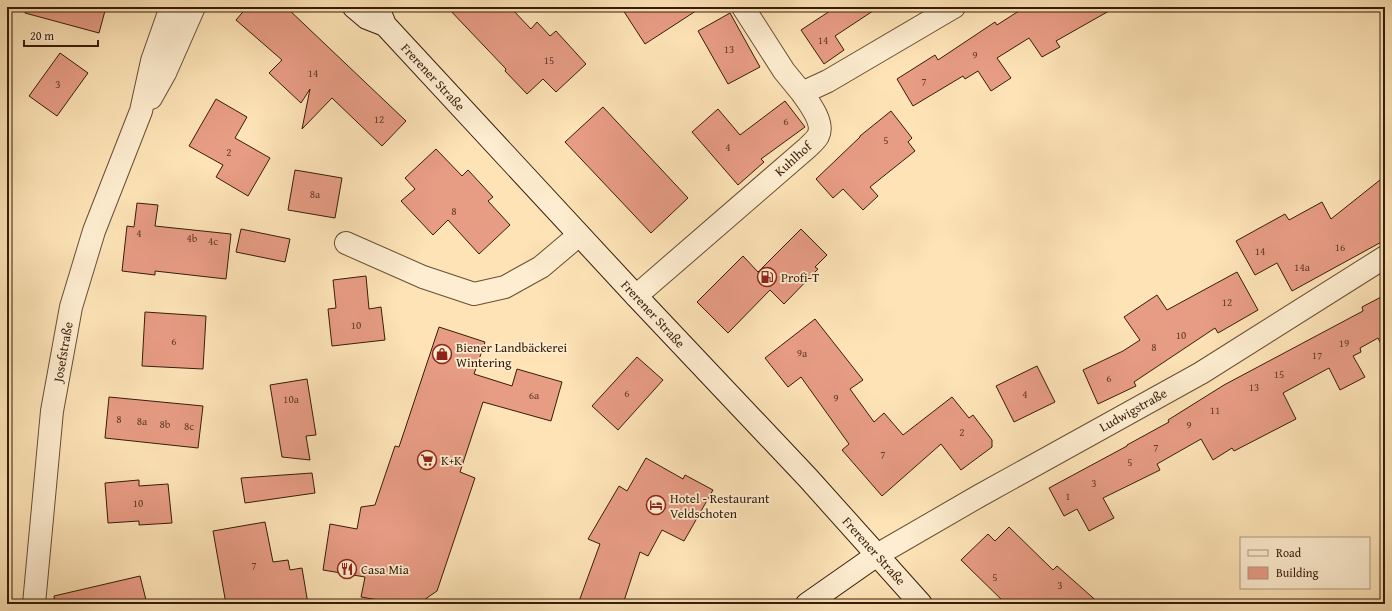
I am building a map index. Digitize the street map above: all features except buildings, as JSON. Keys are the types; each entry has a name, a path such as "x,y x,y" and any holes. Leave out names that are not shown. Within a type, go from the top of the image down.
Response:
{"street":[{"name":"Josefstraße","path":"34,604 52,411 71,307 94,231 141,111 152,62 172,7"},
{"name":"Josefstraße","path":"141,111 154,94 165,73 194,7"},
{"name":"Frerener Straße","path":"354,7 367,18 382,16 579,235 808,478 921,604"},
{"path":"743,7 784,71 802,93 828,81 954,7"},
{"name":"Kuhlhof","path":"636,296 802,153 818,135 819,127 815,113 802,93"},
{"path":"346,243 423,277 474,294 505,287 541,267 579,235"},
{"name":"Ludwigstraße","path":"807,604 877,555 986,492 1201,373 1385,257"}],"place":[{"name":"Profi-T","path":"767,277"},
{"name":"Biener Landbäckerei Wintering","path":"442,354"},
{"name":"K+K","path":"427,460"},
{"name":"Hotel - Restaurant Veldschoten","path":"656,505"},
{"name":"Casa Mia","path":"347,569"}]}
